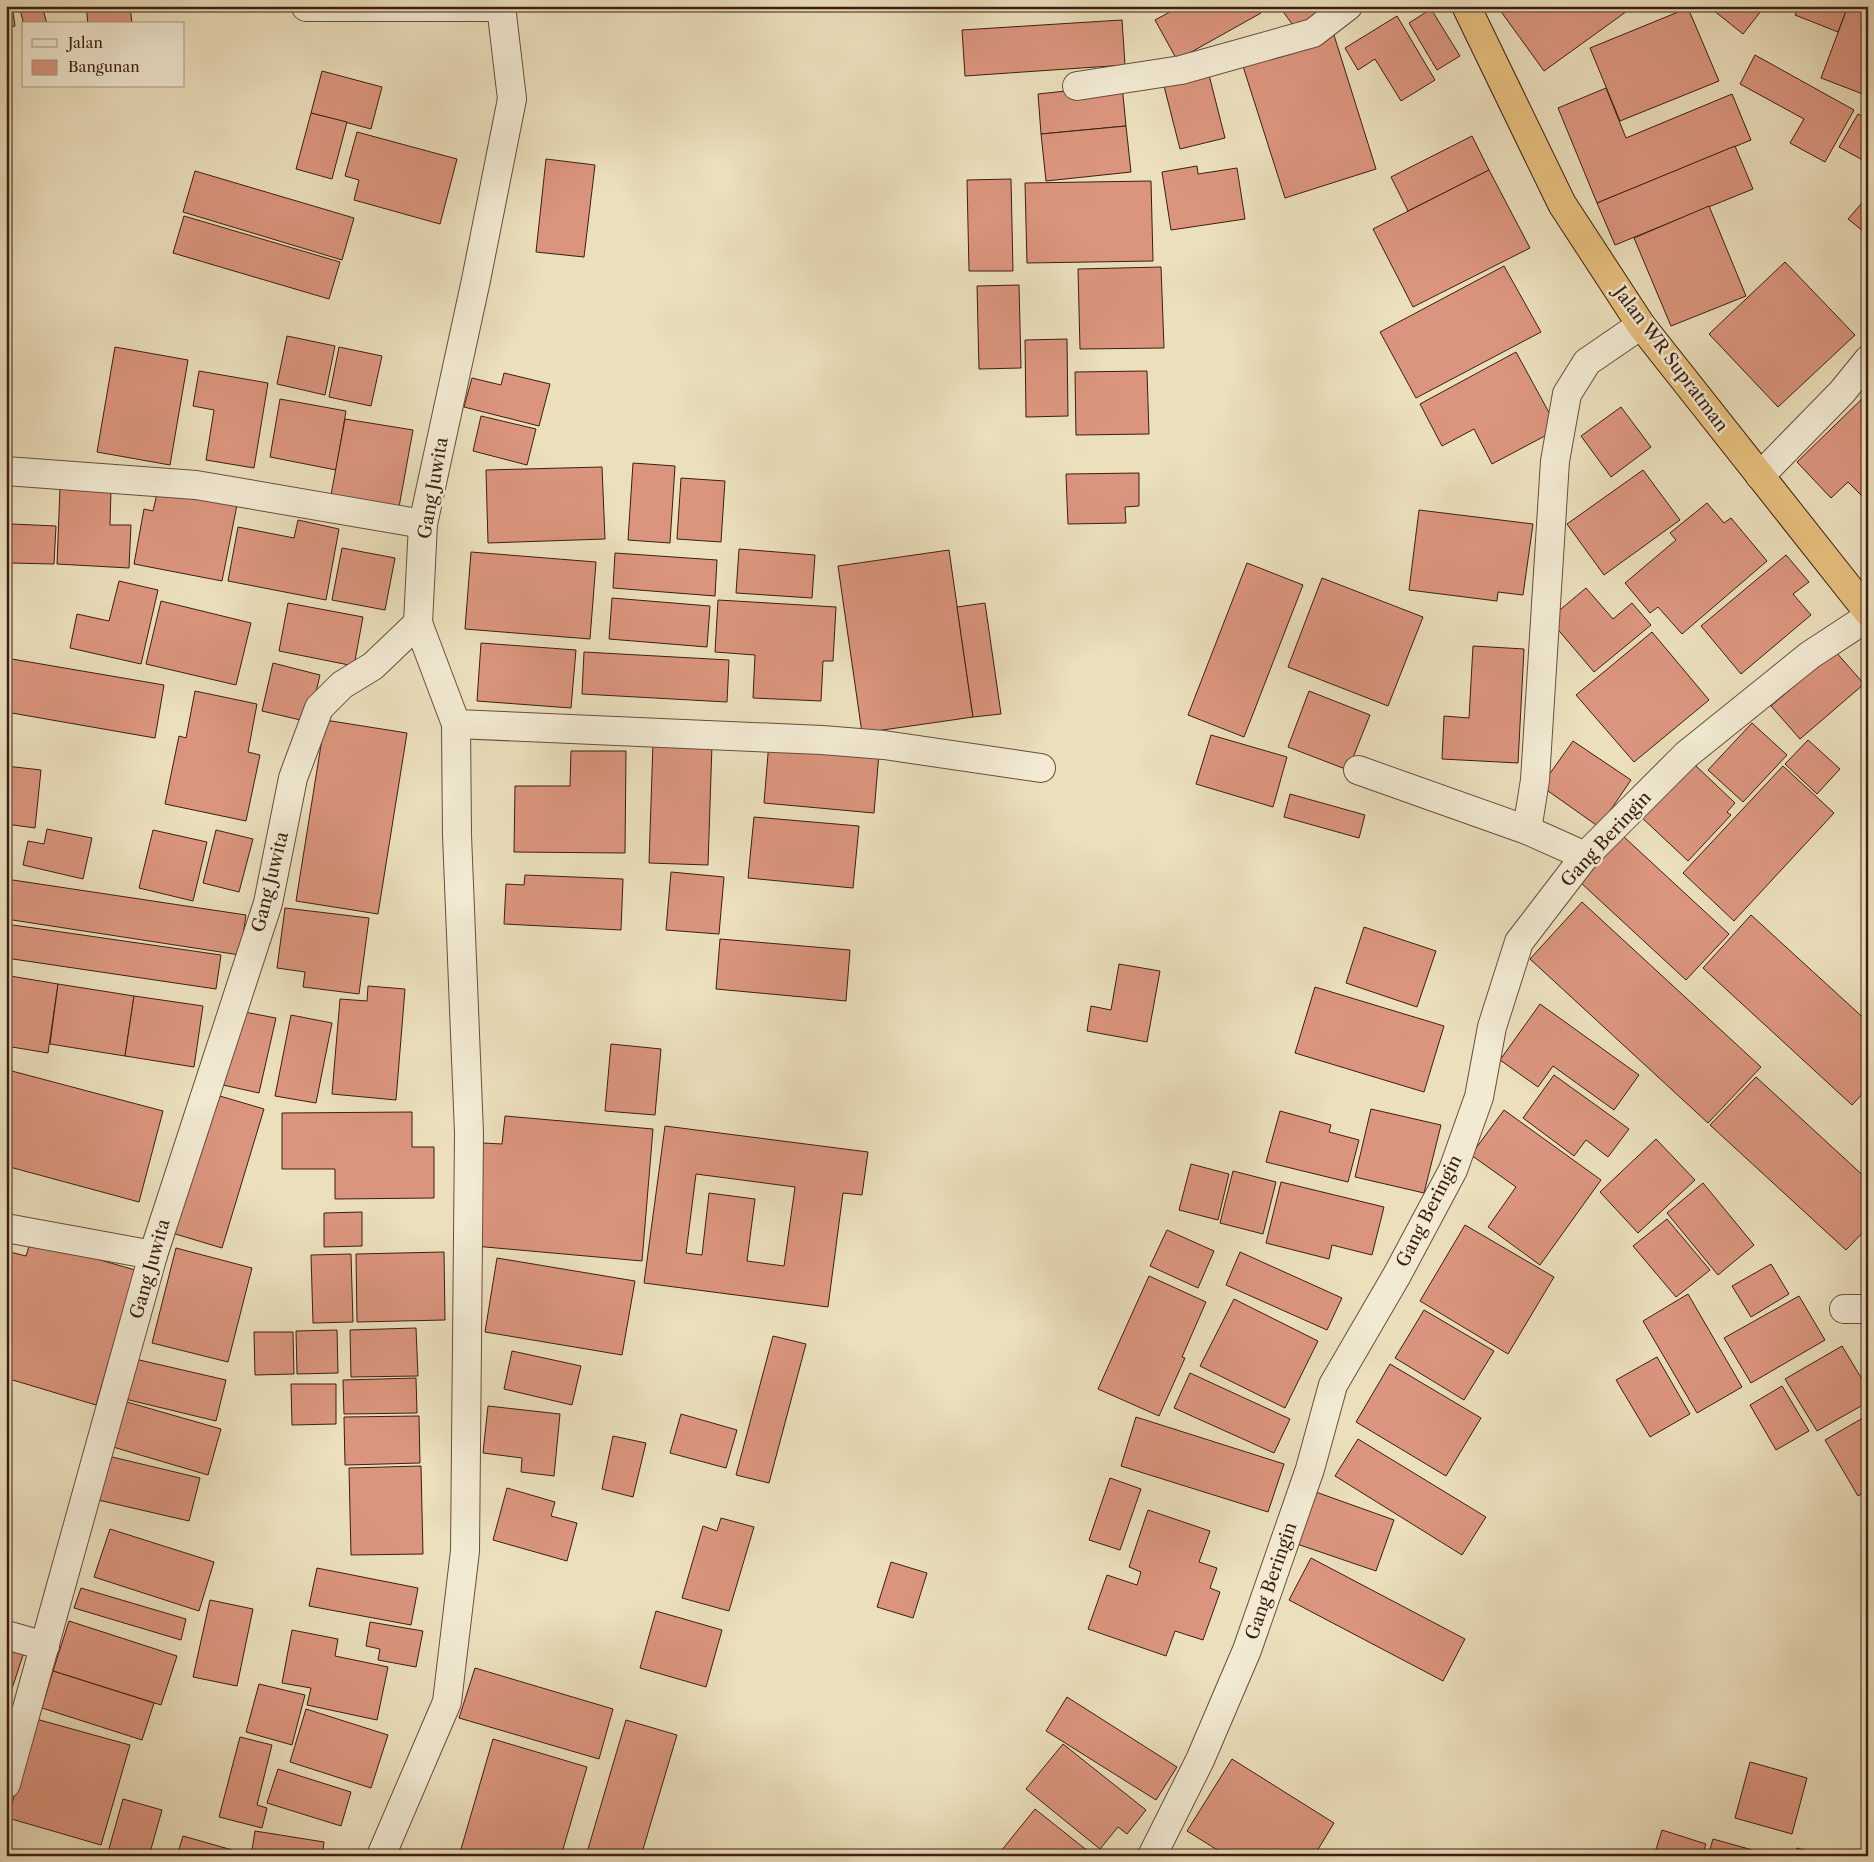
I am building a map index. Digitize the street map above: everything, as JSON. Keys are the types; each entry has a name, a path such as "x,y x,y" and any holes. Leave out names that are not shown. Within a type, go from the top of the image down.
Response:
{"highway":[{"name":"Jalan WR Supratman","path":"1466,6 1562,204 1641,325 1868,612"}],"street":[{"path":"1077,86 1181,70 1313,33 1348,6"},
{"path":"306,7 501,7"},
{"name":"Gang Juwita","path":"6,1784 153,1255 268,903 293,778 319,708 342,685 373,666 418,623 423,524 476,280 512,99 501,7"},
{"path":"1527,830 1535,780 1555,461 1567,394 1587,362 1641,325"},
{"path":"1760,476 1842,392 1868,360"},
{"path":"6,471 196,485 423,524"},
{"name":"Gang Beringin","path":"1152,1856 1200,1760 1247,1650 1310,1469 1333,1384 1397,1275 1453,1170 1479,1097 1492,1027 1519,942 1585,856 1686,755 1810,655 1868,617"},
{"path":"381,1856 447,1702 465,1551 469,1134 457,835 456,724 418,623"},
{"path":"456,724 822,740 884,745 1040,768"},
{"path":"1358,770 1527,830 1585,856"},
{"path":"6,1228 153,1255"},
{"path":"6,1635 45,1646"}],"building":[{"path":"6,6 12,6 15,26 6,28"},
{"path":"19,6 42,6 46,22 23,22"},
{"path":"86,6 130,6 132,22 88,22"},
{"path":"1181,6 1257,6 1261,13 1177,60 1155,20"},
{"path":"1279,6 1327,6 1295,28"},
{"path":"1497,6 1634,6 1544,71"},
{"path":"1708,6 1765,6 1743,34"},
{"path":"1799,6 1848,6 1838,32 1795,15"},
{"path":"1848,6 1868,6 1868,96 1821,78"},
{"path":"1688,8 1719,81 1620,121 1590,48"},
{"path":"1431,9 1460,56 1437,70 1409,23"},
{"path":"1397,16 1435,80 1401,101 1375,59 1358,70 1345,48"},
{"path":"1122,20 1125,65 965,76 962,30"},
{"path":"1333,32 1376,169 1285,198 1241,60"},
{"path":"1755,55 1854,110 1825,162 1790,143 1804,119 1740,84"},
{"path":"322,71 382,87 371,129 311,113"},
{"path":"1209,75 1225,138 1180,149 1164,86"},
{"path":"1122,85 1126,126 1041,134 1038,94"},
{"path":"1606,88 1626,138 1732,94 1751,140 1597,203 1558,108"},
{"path":"311,113 347,122 332,179 296,169"},
{"path":"1858,114 1868,119 1868,163 1839,147"},
{"path":"1126,126 1131,172 1046,181 1041,134"},
{"path":"357,132 457,159 440,224 354,200 359,180 345,176"},
{"path":"1472,136 1489,170 1408,211 1391,177"},
{"path":"1735,146 1753,189 1615,245 1597,203"},
{"path":"546,159 595,165 584,257 536,252"},
{"path":"1197,166 1198,174 1237,168 1245,219 1171,230 1162,172"},
{"path":"1489,170 1530,248 1413,307 1373,229"},
{"path":"195,171 354,218 342,260 183,212"},
{"path":"1011,179 1013,271 969,271 967,180"},
{"path":"1151,181 1153,261 1027,263 1025,183"},
{"path":"1868,196 1868,235 1848,219"},
{"path":"1709,206 1746,296 1671,326 1634,238"},
{"path":"184,216 340,262 329,299 173,253"},
{"path":"1785,262 1855,335 1778,407 1709,334"},
{"path":"1504,266 1541,332 1416,398 1380,332"},
{"path":"1161,267 1164,348 1080,349 1078,269"},
{"path":"1019,285 1021,368 979,369 977,286"},
{"path":"287,336 335,346 325,395 277,384"},
{"path":"1067,339 1068,416 1026,417 1025,340"},
{"path":"115,347 188,360 170,465 97,452"},
{"path":"339,347 382,356 371,406 329,397"},
{"path":"1516,352 1558,429 1492,464 1474,429 1442,446 1420,404"},
{"path":"199,371 268,383 254,468 206,460 214,410 193,406"},
{"path":"1147,371 1149,434 1076,435 1075,372"},
{"path":"504,373 550,384 539,426 464,407 472,378 501,385"},
{"path":"1868,393 1868,502 1848,482 1831,498 1797,462"},
{"path":"280,399 346,411 336,470 270,457"},
{"path":"1621,407 1651,447 1611,477 1581,436"},
{"path":"481,416 536,429 527,465 473,451"},
{"path":"345,419 413,430 399,507 331,495"},
{"path":"633,463 675,466 670,543 628,540"},
{"path":"602,467 605,539 488,543 486,470"},
{"path":"1643,470 1680,520 1604,575 1567,524"},
{"path":"1139,473 1139,506 1125,507 1126,523 1068,524 1066,474"},
{"path":"681,478 725,481 721,542 677,539"},
{"path":"60,488 111,490 110,525 131,525 129,568 57,564"},
{"path":"158,489 237,505 222,581 134,564 144,509 153,511"},
{"path":"1707,503 1724,523 1731,518 1767,561 1682,634 1658,607 1650,613 1625,583 1676,540 1670,533"},
{"path":"1419,510 1533,524 1523,595 1498,592 1497,601 1409,590"},
{"path":"298,520 339,529 326,600 228,581 238,527 294,538"},
{"path":"12,524 56,526 54,564 10,563"},
{"path":"342,548 395,558 385,610 332,600"},
{"path":"739,549 815,555 812,598 736,593"},
{"path":"949,550 973,717 862,733 838,566"},
{"path":"471,552 596,562 590,639 465,629"},
{"path":"615,553 717,560 715,596 613,588"},
{"path":"1786,555 1809,582 1793,594 1811,615 1741,674 1701,626"},
{"path":"1247,563 1303,585 1244,737 1188,715"},
{"path":"1322,578 1423,617 1388,706 1288,667"},
{"path":"119,581 158,590 141,664 70,648 77,614 109,621"},
{"path":"1586,588 1613,619 1632,603 1651,625 1594,672 1549,619"},
{"path":"612,598 710,606 707,647 609,639"},
{"path":"718,600 836,607 833,661 823,661 821,701 753,698 755,655 715,652"},
{"path":"161,601 251,623 236,685 146,664"},
{"path":"288,603 363,617 354,666 279,651"},
{"path":"985,603 1001,714 973,717 957,607"},
{"path":"1652,632 1709,700 1634,762 1576,695"},
{"path":"481,643 576,650 571,708 477,701"},
{"path":"1473,646 1524,649 1518,763 1442,759 1444,716 1469,718"},
{"path":"1835,651 1864,684 1800,739 1771,706"},
{"path":"584,652 729,660 727,702 582,694"},
{"path":"6,658 164,685 155,738 6,712"},
{"path":"273,663 320,675 309,722 262,711"},
{"path":"195,691 257,704 248,752 260,755 246,821 165,804 179,736 186,738"},
{"path":"1309,691 1370,715 1348,770 1288,747"},
{"path":"325,720 407,733 378,914 296,901"},
{"path":"1752,723 1787,755 1743,802 1708,770"},
{"path":"1211,735 1287,757 1273,807 1196,784"},
{"path":"1808,740 1840,769 1817,794 1785,764"},
{"path":"1573,741 1631,780 1599,827 1541,786"},
{"path":"769,742 879,753 874,813 764,803"},
{"path":"653,743 712,745 708,865 649,863"},
{"path":"571,751 626,751 625,853 514,852 515,786 570,786"},
{"path":"1695,765 1735,803 1727,812 1731,815 1688,861 1639,815"},
{"path":"6,766 41,770 35,828 6,824"},
{"path":"1783,766 1834,813 1734,921 1683,873"},
{"path":"1290,794 1365,815 1359,838 1284,817"},
{"path":"754,817 859,826 853,888 748,878"},
{"path":"47,829 92,838 83,879 23,865 28,841 44,844"},
{"path":"153,830 207,842 193,901 139,888"},
{"path":"216,830 253,839 239,892 203,883"},
{"path":"1623,836 1729,934 1686,980 1580,882"},
{"path":"671,872 724,877 719,934 666,930"},
{"path":"525,875 623,879 621,930 504,924 506,884 524,885"},
{"path":"6,879 246,915 240,955 6,919"},
{"path":"1582,902 1761,1067 1708,1123 1530,959"},
{"path":"285,908 369,918 359,994 303,987 305,972 277,968"},
{"path":"1751,915 1868,1022 1868,1088 1852,1105 1703,968"},
{"path":"6,924 221,955 216,989 6,958"},
{"path":"1364,927 1436,951 1417,1007 1346,983"},
{"path":"720,939 850,950 846,1001 716,989"},
{"path":"1119,964 1160,971 1147,1042 1087,1031 1091,1006 1111,1010"},
{"path":"10,976 58,984 48,1053 6,1046 6,1000"},
{"path":"58,984 134,996 125,1056 50,1044"},
{"path":"368,986 405,989 396,1100 332,1094 340,999 367,1001"},
{"path":"1315,987 1444,1026 1424,1092 1295,1053"},
{"path":"134,996 203,1006 194,1067 125,1056"},
{"path":"1540,1004 1639,1075 1614,1110 1553,1066 1538,1087 1500,1060"},
{"path":"239,1011 276,1018 259,1093 223,1085"},
{"path":"291,1015 332,1023 316,1103 275,1096"},
{"path":"611,1044 661,1049 655,1115 605,1111"},
{"path":"8,1070 163,1111 139,1202 6,1166 6,1077"},
{"path":"1554,1075 1629,1129 1608,1157 1586,1140 1574,1156 1523,1118"},
{"path":"1756,1077 1868,1180 1868,1227 1846,1250 1710,1125"},
{"path":"213,1094 264,1109 222,1248 172,1233"},
{"path":"1371,1109 1441,1125 1424,1193 1355,1177"},
{"path":"1504,1110 1601,1180 1540,1265 1488,1227 1516,1187 1471,1155"},
{"path":"1280,1111 1331,1125 1329,1132 1359,1140 1348,1182 1266,1162"},
{"path":"412,1112 412,1147 434,1147 434,1198 335,1199 335,1169 282,1169 282,1113"},
{"path":"505,1116 653,1129 642,1261 474,1246 483,1143 502,1144"},
{"path":"665,1126 868,1152 862,1195 843,1193 828,1307 644,1283","holes":["696,1174 795,1187 784,1266 747,1261 755,1199 709,1193 702,1255 686,1253"]},
{"path":"1656,1139 1695,1180 1638,1233 1600,1192"},
{"path":"1191,1164 1229,1174 1218,1220 1179,1210"},
{"path":"1233,1171 1276,1182 1263,1234 1220,1223"},
{"path":"1281,1182 1384,1207 1372,1255 1332,1245 1329,1259 1266,1243"},
{"path":"1703,1183 1754,1245 1718,1275 1667,1213"},
{"path":"362,1212 362,1246 324,1247 324,1213"},
{"path":"1667,1219 1710,1270 1676,1297 1633,1246"},
{"path":"1465,1225 1554,1277 1508,1354 1420,1301"},
{"path":"1167,1230 1214,1251 1198,1288 1150,1266"},
{"path":"31,1240 135,1270 96,1405 6,1378 6,1251 26,1256"},
{"path":"176,1248 252,1268 228,1362 152,1343"},
{"path":"444,1252 445,1320 357,1322 356,1254"},
{"path":"1240,1252 1342,1298 1327,1330 1226,1285"},
{"path":"351,1254 353,1322 313,1323 311,1255"},
{"path":"497,1258 635,1281 622,1355 485,1332"},
{"path":"1771,1264 1789,1294 1751,1317 1732,1286"},
{"path":"1149,1276 1206,1302 1182,1357 1185,1358 1159,1416 1098,1389"},
{"path":"1688,1294 1742,1387 1697,1413 1643,1321"},
{"path":"1799,1296 1825,1340 1751,1383 1724,1338"},
{"path":"1234,1299 1318,1341 1285,1408 1200,1366"},
{"path":"1424,1310 1494,1351 1464,1400 1395,1358"},
{"path":"416,1328 418,1376 351,1377 350,1330"},
{"path":"337,1330 338,1373 297,1374 296,1331"},
{"path":"254,1332 293,1332 294,1374 255,1375"},
{"path":"773,1336 806,1344 769,1483 736,1475"},
{"path":"1842,1346 1868,1389 1868,1402 1817,1431 1785,1379"},
{"path":"512,1351 581,1366 572,1405 504,1389"},
{"path":"1657,1357 1690,1414 1650,1437 1616,1380"},
{"path":"135,1359 226,1380 216,1421 125,1399"},
{"path":"1390,1364 1481,1418 1446,1476 1356,1422"},
{"path":"1190,1373 1290,1419 1274,1453 1174,1408"},
{"path":"416,1378 417,1413 344,1414 343,1380"},
{"path":"291,1384 336,1384 336,1424 292,1425"},
{"path":"1782,1386 1809,1431 1776,1450 1750,1405"},
{"path":"127,1402 221,1429 208,1475 113,1447"},
{"path":"488,1406 560,1414 554,1476 521,1472 522,1458 483,1453"},
{"path":"681,1414 737,1430 726,1468 670,1453"},
{"path":"1868,1415 1868,1490 1858,1496 1825,1440"},
{"path":"419,1416 420,1463 345,1465 344,1417"},
{"path":"1136,1417 1284,1464 1268,1512 1121,1466"},
{"path":"613,1436 646,1443 633,1497 602,1489"},
{"path":"1358,1439 1486,1517 1462,1555 1335,1476"},
{"path":"108,1456 200,1478 189,1521 98,1500"},
{"path":"421,1466 423,1554 351,1555 349,1468"},
{"path":"1110,1478 1141,1489 1120,1550 1089,1540"},
{"path":"507,1488 555,1502 551,1516 577,1523 567,1561 493,1540"},
{"path":"1313,1491 1394,1520 1376,1571 1294,1543"},
{"path":"1148,1510 1210,1531 1199,1562 1217,1568 1210,1588 1220,1592 1203,1640 1175,1631 1166,1656 1088,1629 1107,1575 1137,1585 1141,1572 1129,1567"},
{"path":"721,1518 754,1527 729,1611 682,1598 703,1526 717,1531"},
{"path":"110,1529 214,1562 199,1611 94,1577"},
{"path":"1311,1558 1465,1639 1443,1681 1289,1600"},
{"path":"891,1562 927,1573 913,1618 877,1607"},
{"path":"317,1568 418,1588 411,1625 309,1606"},
{"path":"81,1588 186,1619 181,1640 74,1608"},
{"path":"210,1600 253,1609 237,1686 193,1677"},
{"path":"656,1611 722,1630 706,1687 640,1668"},
{"path":"69,1621 177,1656 161,1705 53,1671"},
{"path":"370,1622 423,1631 416,1667 378,1660 380,1649 366,1646"},
{"path":"292,1630 338,1639 335,1656 388,1667 377,1720 307,1705 311,1688 282,1683"},
{"path":"6,1647 24,1652 6,1707"},
{"path":"475,1668 613,1709 599,1759 459,1718"},
{"path":"53,1671 154,1703 142,1740 42,1708"},
{"path":"259,1684 305,1695 292,1745 246,1732"},
{"path":"1067,1697 1177,1767 1156,1800 1046,1731"},
{"path":"306,1709 388,1735 371,1788 290,1762"},
{"path":"36,1719 130,1745 101,1845 8,1818"},
{"path":"626,1720 677,1735 641,1856 586,1856"},
{"path":"240,1737 272,1745 257,1805 267,1808 262,1828 219,1817"},
{"path":"493,1739 587,1767 561,1856 459,1856"},
{"path":"1063,1744 1146,1810 1127,1834 1118,1827 1100,1849 1026,1789"},
{"path":"1232,1759 1334,1823 1314,1856 1227,1856 1187,1831"},
{"path":"1750,1762 1807,1778 1792,1834 1735,1818"},
{"path":"278,1769 351,1792 341,1826 267,1803"},
{"path":"123,1799 162,1810 149,1856 107,1856"},
{"path":"1035,1809 1094,1856 997,1856"},
{"path":"1662,1830 1706,1844 1702,1856 1654,1856"},
{"path":"255,1831 324,1842 322,1856 251,1856"},
{"path":"183,1836 243,1853 243,1856 177,1856"},
{"path":"1713,1839 1767,1854 1766,1856 1708,1856"},
{"path":"6,1848 33,1856 6,1856"},
{"path":"1797,1848 1825,1856 1795,1856"}]}
